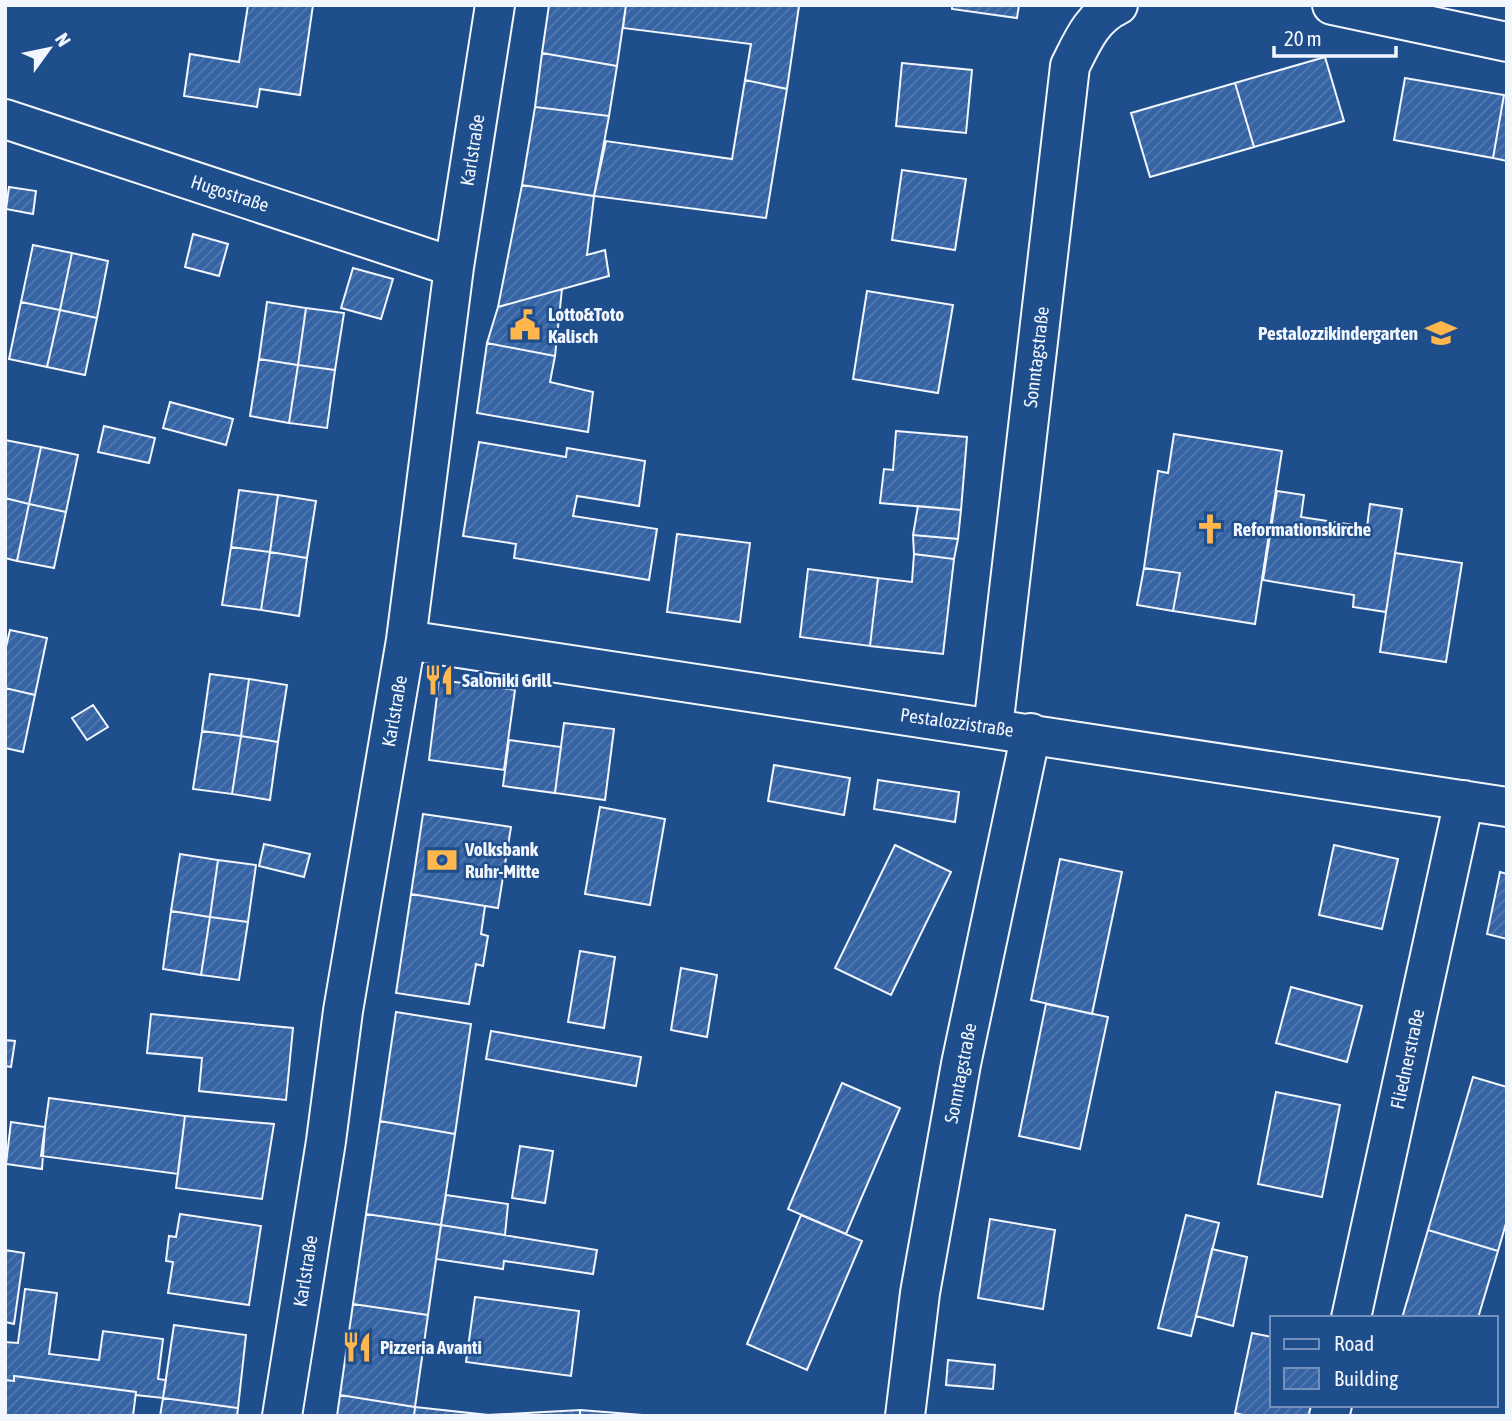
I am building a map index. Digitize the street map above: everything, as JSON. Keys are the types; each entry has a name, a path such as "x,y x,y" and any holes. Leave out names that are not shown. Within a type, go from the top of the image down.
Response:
{"street":[{"name":"Karlstraße","path":"282,1416 326,1141 343,1011 406,640 454,267 495,5"},
{"name":"Sonntagstraße","path":"993,728 1070,66 1087,31 1108,10 1118,5"},
{"path":"1332,5 1507,42"},
{"name":"Hugostraße","path":"5,119 454,267"},
{"name":"Pestalozzistraße","path":"406,640 1507,807"},
{"name":"Sonntagstraße","path":"905,1416 920,1293 961,1064 1031,733"},
{"name":"Fliednerstraße","path":"1351,1316 1464,800"}],"building":[{"path":"248,5 313,5 300,95 260,89 257,107 184,96 190,54 239,62"},
{"path":"549,5 626,5 617,66 542,53"},
{"path":"626,5 799,6 787,89 745,80 751,44 623,28"},
{"path":"952,5 1019,5 1017,18 952,9"},
{"path":"542,53 617,66 609,116 535,107"},
{"path":"1325,57 1344,121 1254,147 1235,83"},
{"path":"902,63 972,70 966,133 896,126"},
{"path":"1405,78 1504,95 1493,158 1394,140"},
{"path":"745,80 787,89 766,218 594,196 606,141 732,159"},
{"path":"1235,83 1254,147 1150,177 1131,113"},
{"path":"1504,95 1507,96 1507,161 1493,158"},
{"path":"535,107 609,116 594,196 522,185"},
{"path":"902,170 966,179 955,250 892,240"},
{"path":"522,185 594,196 587,255 605,250 609,276 498,307"},
{"path":"9,187 36,191 33,214 6,209"},
{"path":"193,234 228,244 219,276 185,267"},
{"path":"33,245 72,253 60,310 21,302"},
{"path":"72,253 108,261 97,318 60,310"},
{"path":"353,268 393,279 381,319 341,308"},
{"name":"Lotto&Toto Kalisch","path":"562,289 555,356 487,343 498,307"},
{"path":"867,291 953,305 938,393 853,379"},
{"path":"21,302 60,310 47,367 9,359"},
{"path":"267,302 306,308 298,365 259,359"},
{"path":"306,308 344,313 335,370 298,365"},
{"path":"60,310 97,318 85,375 47,367"},
{"path":"487,343 555,356 550,382 593,392 588,432 477,413"},
{"path":"259,359 298,365 289,423 250,416"},
{"path":"298,365 335,370 327,428 289,423"},
{"path":"170,402 233,419 226,445 163,428"},
{"path":"104,426 155,438 149,463 98,452"},
{"path":"896,431 967,437 961,510 880,503 884,469 893,470"},
{"name":"Reformationskirche","path":"1174,434 1282,451 1255,624 1173,611 1180,573 1144,568 1158,471 1168,473"},
{"path":"5,440 41,447 29,504 5,498"},
{"path":"479,442 566,457 567,448 645,461 639,506 577,496 573,516 657,529 649,580 514,558 516,544 463,536"},
{"path":"41,447 78,455 66,512 29,504"},
{"path":"239,490 278,495 270,552 231,547"},
{"path":"1277,491 1304,495 1301,517 1367,527 1370,504 1402,509 1386,612 1353,607 1354,595 1263,580"},
{"path":"278,495 316,501 307,558 270,552"},
{"path":"5,498 29,504 17,561 5,558"},
{"path":"29,504 66,512 54,568 17,561"},
{"path":"918,506 961,510 958,539 913,535"},
{"path":"677,534 750,543 740,622 667,612"},
{"path":"913,535 958,539 954,559 914,554"},
{"path":"231,547 270,552 261,610 222,605"},
{"path":"270,552 307,558 299,616 261,610"},
{"path":"1395,553 1462,563 1446,662 1380,652"},
{"path":"914,554 954,559 943,654 870,646 878,578 912,582"},
{"path":"1144,568 1180,573 1173,611 1137,605"},
{"path":"808,569 878,578 870,646 800,637"},
{"path":"10,630 47,638 35,695 5,688 5,651"},
{"path":"210,674 249,679 241,736 202,731"},
{"path":"249,679 287,685 278,742 241,736"},
{"path":"439,680 515,690 504,770 429,760"},
{"path":"5,688 35,695 23,752 5,748"},
{"path":"93,705 108,727 87,740 72,718"},
{"path":"564,723 614,729 605,800 555,793"},
{"path":"202,731 241,736 232,794 193,789"},
{"path":"241,736 278,742 270,800 232,794"},
{"path":"509,740 561,747 555,793 503,786"},
{"path":"774,765 850,778 844,815 768,801"},
{"path":"878,780 959,792 955,822 874,809"},
{"path":"600,807 665,819 650,905 585,894"},
{"path":"423,814 511,827 498,908 411,894"},
{"path":"264,844 310,854 304,877 259,866"},
{"path":"895,845 951,872 891,995 835,968"},
{"path":"1334,845 1398,859 1382,929 1319,915"},
{"path":"180,854 218,860 210,917 171,911"},
{"path":"1060,859 1122,872 1092,1014 1031,1000"},
{"path":"218,860 256,865 248,922 210,917"},
{"path":"1500,872 1507,874 1507,939 1487,934"},
{"path":"411,894 485,906 481,934 488,936 483,966 476,964 469,1004 396,993"},
{"path":"171,911 210,917 201,975 163,969"},
{"path":"210,917 248,922 239,980 201,975"},
{"path":"580,951 615,957 604,1028 568,1022"},
{"path":"681,968 717,975 707,1037 671,1030"},
{"path":"1291,987 1362,1006 1347,1062 1276,1043"},
{"path":"1046,1004 1108,1017 1080,1149 1019,1136"},
{"path":"396,1012 471,1024 455,1134 380,1121"},
{"path":"151,1014 293,1028 286,1100 199,1091 202,1058 147,1053"},
{"path":"491,1031 641,1057 636,1086 486,1059"},
{"path":"5,1040 15,1041 11,1067 5,1066"},
{"path":"1473,1077 1507,1087 1507,1220 1498,1251 1428,1230"},
{"path":"842,1083 900,1108 846,1234 788,1209"},
{"path":"1276,1092 1340,1105 1322,1197 1258,1184"},
{"path":"49,1098 185,1116 178,1174 41,1156"},
{"path":"185,1116 274,1124 262,1199 176,1188"},
{"path":"380,1121 455,1134 441,1225 366,1214"},
{"path":"11,1122 45,1127 42,1169 6,1164"},
{"path":"520,1146 553,1151 545,1203 512,1198"},
{"path":"446,1195 508,1204 505,1235 441,1225"},
{"path":"180,1214 261,1226 249,1305 168,1293 173,1262 166,1261 169,1236 176,1237"},
{"path":"366,1214 441,1225 428,1315 353,1304"},
{"path":"801,1215 862,1241 807,1370 747,1344"},
{"path":"1186,1215 1219,1223 1191,1336 1158,1328"},
{"path":"990,1219 1055,1230 1043,1309 978,1298"},
{"path":"441,1225 597,1250 593,1274 504,1261 503,1269 436,1259"},
{"path":"1428,1230 1498,1251 1479,1316 1403,1316"},
{"path":"1212,1249 1247,1257 1233,1326 1196,1316"},
{"path":"5,1250 24,1253 14,1324 5,1322"},
{"path":"25,1289 57,1293 49,1354 99,1360 103,1331 163,1339 158,1379 166,1380 163,1398 14,1376 14,1381 5,1380 5,1342 18,1343"},
{"path":"475,1297 579,1311 571,1376 466,1362"},
{"path":"353,1304 428,1315 415,1407 340,1395"},
{"path":"174,1325 246,1335 238,1408 163,1398"},
{"path":"1252,1333 1270,1337 1270,1407 1312,1407 1310,1416 1247,1416 1235,1413"},
{"path":"948,1360 995,1365 993,1389 946,1385"},
{"path":"14,1376 136,1392 133,1416 5,1416 5,1380 14,1381"},
{"path":"340,1395 415,1407 414,1416 337,1416"},
{"path":"163,1398 238,1408 237,1416 160,1416"},
{"path":"415,1407 488,1415 488,1416 414,1416"},
{"path":"580,1410 655,1416 580,1416"},
{"path":"580,1410 580,1416 488,1416 488,1415"}],"place":[{"name":"Lotto&Toto Kalisch","path":"525,325"},
{"name":"Pestalozzikindergarten","path":"1441,333"},
{"name":"Reformationskirche","path":"1210,529"},
{"name":"Saloniki Grill","path":"439,680"},
{"name":"Volksbank Ruhr-Mitte","path":"442,860"},
{"name":"Pizzeria Avanti","path":"357,1347"}]}
